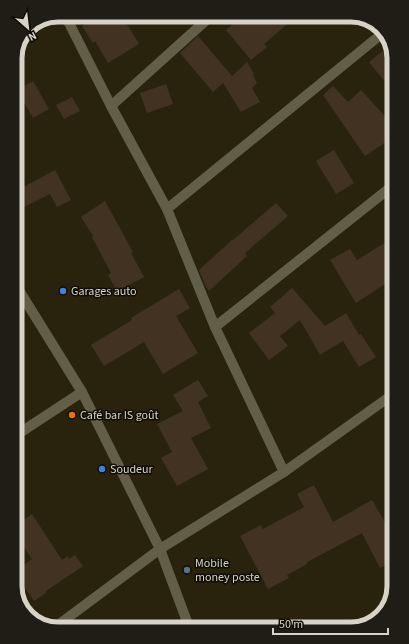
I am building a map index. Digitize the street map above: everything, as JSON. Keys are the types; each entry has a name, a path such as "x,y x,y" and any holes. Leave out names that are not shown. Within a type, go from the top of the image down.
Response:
{"street":[{"path":"69,22 167,209 215,327 284,472"},
{"path":"112,106 204,22"},
{"path":"167,209 379,36"},
{"path":"215,327 387,190"},
{"path":"22,294 82,392 160,549 187,622"},
{"path":"22,431 82,392"},
{"path":"62,622 160,549 284,472 387,399"}],"building":[{"path":"88,22 125,22 139,44 108,63 95,41 93,43 82,26"},
{"path":"236,22 290,22 264,44 267,47 251,60 226,30"},
{"path":"198,36 232,76 247,62 257,83 252,88 260,102 241,112 223,83 213,92 180,53"},
{"path":"384,50 386,52 387,84 369,62"},
{"path":"33,81 49,109 33,118 22,99 22,87"},
{"path":"166,84 173,104 147,113 140,93"},
{"path":"333,86 348,102 361,90 387,119 387,141 365,156 323,95"},
{"path":"72,97 80,111 64,119 56,105"},
{"path":"334,150 354,183 336,194 316,161"},
{"path":"55,170 71,200 57,207 50,194 22,208 22,188"},
{"path":"105,201 133,252 131,253 144,277 117,291 108,275 111,273 92,237 93,236 81,217"},
{"path":"276,203 288,216 245,253 247,256 209,291 199,270"},
{"path":"386,242 387,244 387,283 356,303 330,260 350,249 357,260"},
{"path":"292,288 325,326 346,313 359,335 361,334 376,357 359,367 343,341 320,355 300,320 280,336 288,346 269,360 249,333 275,313 270,307"},
{"path":"179,289 190,308 176,316 198,353 163,374 144,342 104,366 91,345 132,320 131,318"},
{"path":"198,380 208,396 198,402 211,428 191,438 208,469 177,486 161,458 172,452 157,424 183,411 173,395"},
{"path":"314,485 333,522 372,500 387,526 387,564 380,568 362,533 307,562 307,564 287,575 289,578 268,589 240,536 261,525 263,529 304,507 297,494"},
{"path":"32,514 62,560 68,556 69,559 75,555 83,566 34,601 22,584 22,566 32,559 22,544 22,521"}],"place":[{"name":"Garages auto","path":"63,291"},
{"name":"Café bar IS goût","path":"72,415"},
{"name":"Soudeur","path":"102,469"},
{"name":"Mobile money poste","path":"187,570"}]}
